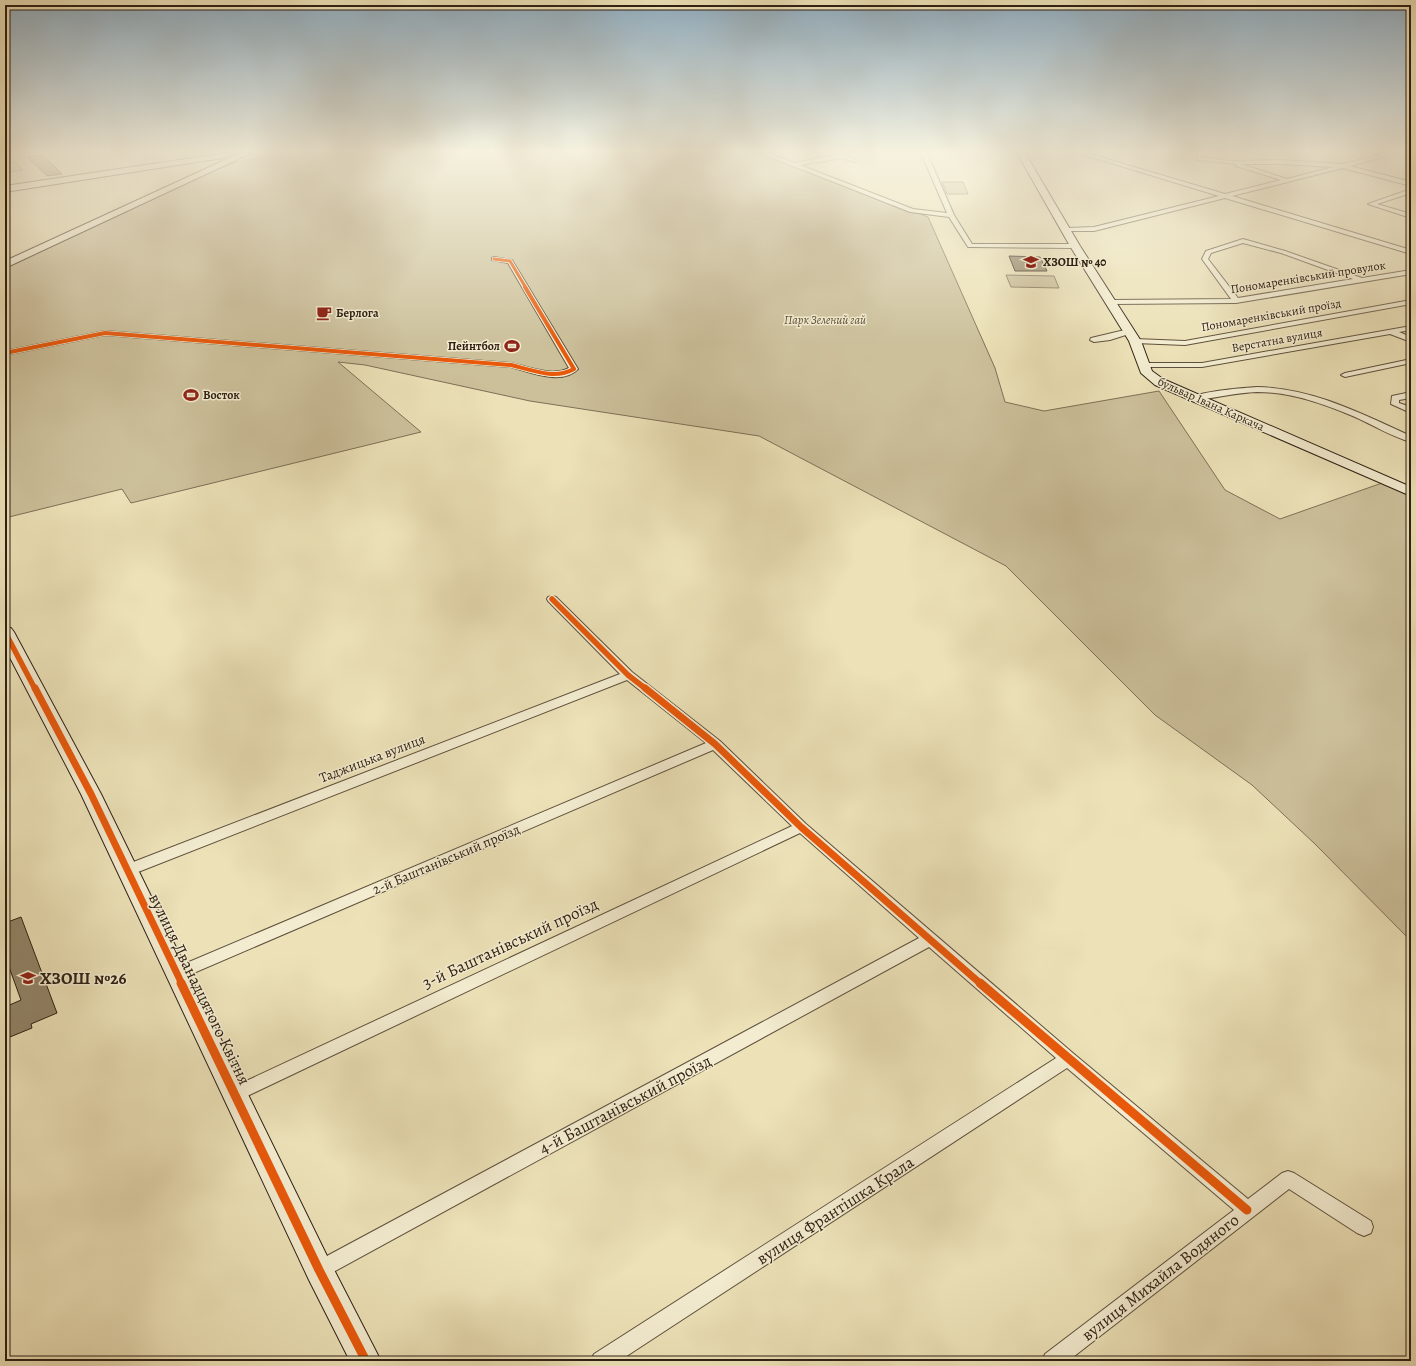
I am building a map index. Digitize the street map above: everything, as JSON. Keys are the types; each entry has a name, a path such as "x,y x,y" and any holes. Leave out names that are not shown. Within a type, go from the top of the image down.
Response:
{"street":[{"path":"5,265 109,217"},
{"path":"952,217 970,246 1075,246"},
{"name":"бульвар Івана Каркача","path":"1059,217 1075,246 1112,302 1132,336 1147,373 1150,376 1196,398 1411,492"},
{"path":"1067,230 1094,229 1143,217"},
{"path":"1294,217 1411,252"},
{"path":"1236,301 1205,259 1208,252 1243,241 1283,252 1360,280"},
{"path":"5,353 106,333 496,363 552,373 568,374 574,369 510,261 494,259"},
{"name":"Пономаренківський провулок","path":"1112,302 1236,301 1411,272"},
{"name":"Пономаренківський проїзд","path":"1094,340 1132,336 1185,343 1411,302"},
{"name":"Верстатна вулиця","path":"1145,365 1202,365 1411,328"},
{"path":"1392,332 1411,340"},
{"path":"1345,375 1411,361"},
{"path":"1196,398 1241,390 1288,392 1319,400 1411,439"},
{"path":"1411,395 1395,398 1395,404 1411,410"},
{"path":"552,599 628,675 715,744 801,827 1068,1059 1247,1210"},
{"name":"вулиця Дванадцятого Квітня","path":"7,642 91,794 319,1270 366,1361"},
{"name":"Таджицька вулиця","path":"128,870 628,675"},
{"name":"2-й Баштанівський проїзд","path":"176,974 715,744"},
{"name":"3-й Баштанівський проїзд","path":"235,1094 801,827"},
{"name":"4-й Баштанівський проїзд","path":"319,1270 931,939"},
{"name":"вулиця Франтішка Крала","path":"601,1361 1068,1059"},
{"name":"вулиця Михайла Водяного","path":"1052,1361 1288,1179 1364,1227"}],"green space":[{"name":"Парк Зелений гай","path":"112,217 928,217 995,368 1005,402 1044,411 1159,391 1225,490 1280,519 1382,483 1411,496 1411,941 1315,844 1252,785 1155,715 1006,566 759,436 530,401 365,365 338,362 421,432 131,503 122,489 5,518 5,316 9,315 5,308 5,266"},
{"path":"1006,275 1054,276 1059,288 1011,287"}],"building":[{"name":"ХЗОШ № 40","path":"1009,256 1040,257 1047,271 1015,271"},
{"name":"ХЗОШ №26","path":"21,917 57,1013 31,1024 32,1028 5,1039 5,1007 21,1000 5,956 5,923"}],"cycle path":[{"path":"5,353 105,333 511,365 552,374 560,374 574,369 510,261 494,259"},
{"path":"552,599 628,675 715,744 801,827 1068,1059 1247,1210"},
{"path":"5,632 91,794 319,1270 366,1361"}],"place":[{"name":"ХЗОШ № 40","path":"1031,262"},
{"name":"Берлога","path":"324,313"},
{"name":"Пейнтбол","path":"512,346"},
{"name":"Восток","path":"191,395"},
{"name":"ХЗОШ №26","path":"28,978"}]}
